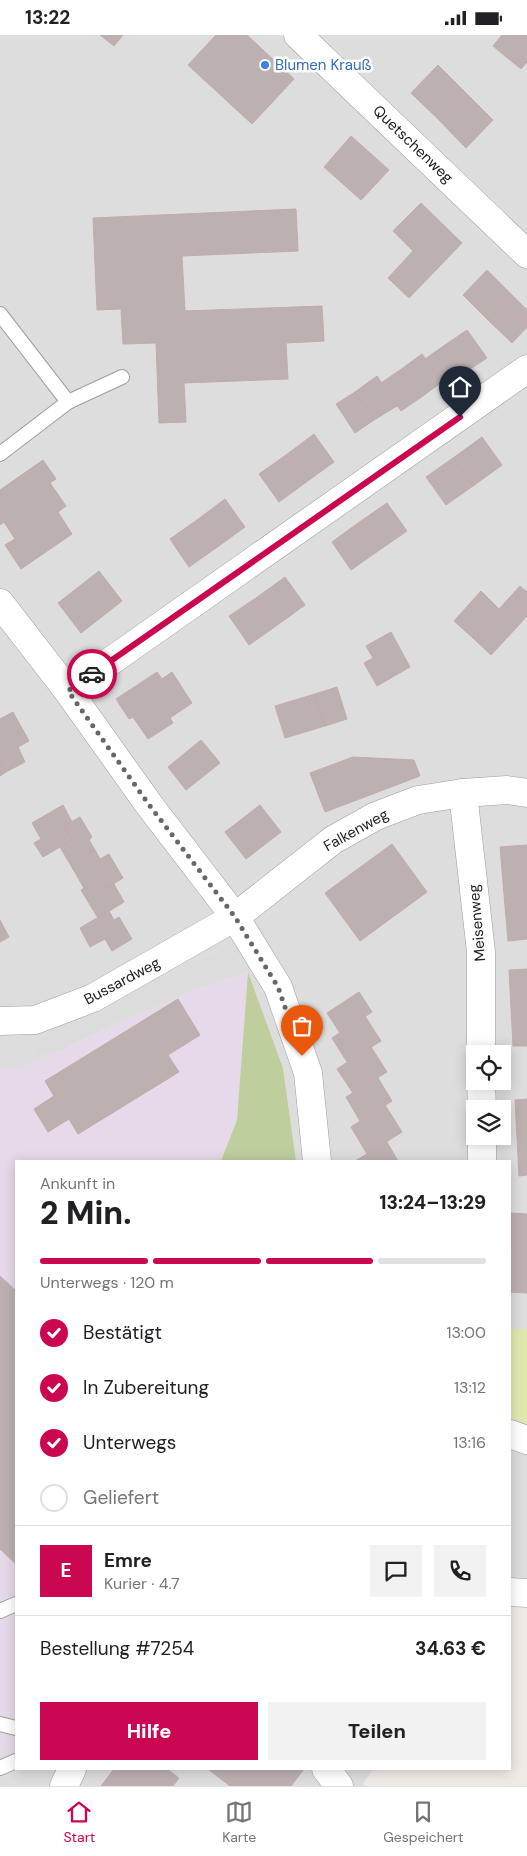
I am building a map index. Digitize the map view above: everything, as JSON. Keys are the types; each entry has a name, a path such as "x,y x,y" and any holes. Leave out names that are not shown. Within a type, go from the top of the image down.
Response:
{"street":[{"name":"Quetschenweg","path":"298,35 527,254"},
{"path":"68,691 527,369"},
{"path":"0,603 68,691 150,806 235,917 278,987 308,1073 317,1160"},
{"name":"Falkenweg","path":"235,917 333,840 376,815 418,800 463,793 507,790 527,793"},
{"name":"Meisenweg","path":"463,793 481,952 481,1045"},
{"name":"Bussardweg","path":"0,1021 35,1020 93,998 235,917"},
{"path":"482,1145 482,1160"},
{"path":"511,1434 527,1440"},
{"path":"511,1592 527,1593"},
{"path":"64,1786 72,1770"},
{"path":"327,1770 340,1786"}],"lane":[{"path":"0,314 68,402"},
{"path":"0,454 68,402 122,377"},
{"path":"0,1611 15,1604"},
{"path":"0,1724 15,1728"},
{"path":"0,1768 15,1761"}],"shaded area":[{"path":"0,35 527,35 527,1603 511,1603 511,1160 296,1160 283,1068 248,972 200,988 15,1070 0,1068"},
{"path":"228,949 231,961 146,1003 62,1050 35,1056 49,1031 131,986"},
{"path":"248,972 237,1120 221,1160 15,1160 15,1748 0,1754 0,1068 15,1070 200,988"},
{"path":"15,1748 15,1770 372,1770 363,1784 365,1786 0,1786 0,1754"}],"green space":[{"path":"248,972 283,1068 296,1160 221,1160 237,1120"},
{"path":"511,1329 527,1329 527,1424 511,1418"}],"building":[{"path":"100,35 123,35 114,46"},
{"path":"216,35 247,35 294,79 252,124 188,65"},
{"path":"502,35 527,35 527,62 521,69 493,46"},
{"path":"438,65 465,92 438,119 411,93"},
{"path":"465,92 493,120 466,148 438,119"},
{"path":"351,136 389,170 361,200 324,167"},
{"path":"421,203 462,243 409,298 388,278 413,251 393,231"},
{"path":"296,209 298,251 182,256 185,311 322,306 324,341 286,343 288,379 184,383 186,422 159,423 156,343 123,344 121,309 97,310 93,218"},
{"path":"487,270 512,295 488,320 463,295"},
{"path":"512,295 527,310 527,327 512,343 488,320"},
{"path":"467,330 487,358 464,373 445,345"},
{"path":"445,345 464,373 446,386 425,359"},
{"path":"422,354 442,382 420,398 400,370"},
{"path":"400,370 420,398 401,411 381,383"},
{"path":"377,376 397,406 374,420 355,392"},
{"path":"355,392 374,420 355,433 336,404"},
{"path":"314,434 334,462 305,483 286,455"},
{"path":"482,437 502,465 473,486 453,458"},
{"path":"286,455 305,483 279,502 259,474"},
{"path":"453,458 473,486 446,505 426,477"},
{"path":"43,460 56,479 50,483 66,506 58,512 72,534 21,569 5,545 15,539 4,522 0,525 0,490"},
{"path":"225,499 245,527 216,548 197,520"},
{"path":"387,503 407,531 378,551 358,523"},
{"path":"197,520 216,548 189,567 170,539"},
{"path":"358,523 378,551 351,570 332,542"},
{"path":"99,571 122,601 81,633 58,603"},
{"path":"285,577 305,605 276,626 256,598"},
{"path":"520,586 527,592 527,616 518,626 499,609"},
{"path":"481,591 499,609 473,638 454,621"},
{"path":"256,598 276,626 249,645 229,616"},
{"path":"499,609 518,626 491,655 473,638"},
{"path":"391,632 410,667 377,686 364,663 373,658 366,646"},
{"path":"157,672 162,679 172,672 192,703 170,718 173,723 148,739 133,717 129,719 116,699"},
{"path":"337,687 347,719 325,726 315,694"},
{"path":"315,694 325,726 285,738 275,706"},
{"path":"13,712 29,741 18,747 25,762 6,772 0,761 0,719"},
{"path":"201,740 220,763 186,790 168,767"},
{"path":"353,757 414,760 420,776 325,812 310,773"},
{"path":"0,761 6,772 0,776"},
{"path":"63,805 72,822 64,826 72,840 43,857 34,843 41,839 32,823"},
{"path":"260,805 281,832 246,859 225,832"},
{"path":"80,817 92,837 89,840 95,850 70,864 60,847 72,840 64,826"},
{"path":"392,844 427,892 360,941 325,893"},
{"path":"527,845 527,939 508,941 500,847"},
{"path":"95,850 100,859 109,854 123,878 106,888 101,878 84,888 70,864"},
{"path":"101,878 106,888 114,884 124,902 98,918 81,890"},
{"path":"109,911 114,920 119,917 132,939 112,951 105,939 90,947 80,928"},
{"path":"0,920 9,937 0,942"},
{"path":"527,969 527,1046 513,1046 509,970"},
{"path":"359,992 372,1012 340,1033 327,1013"},
{"path":"178,999 200,1035 168,1055 179,1072 78,1134 69,1119 48,1132 34,1109 54,1096 45,1081"},
{"path":"365,1016 381,1041 347,1062 332,1038"},
{"path":"371,1047 387,1072 353,1093 337,1069"},
{"path":"378,1078 392,1101 360,1121 346,1097"},
{"path":"527,1099 527,1175 519,1176 515,1100"},
{"path":"385,1105 402,1132 367,1154 351,1127"},
{"path":"387,1142 397,1160 357,1160"},
{"path":"511,1213 527,1214 527,1293 511,1292"},
{"path":"0,1276 15,1290 15,1563 0,1549"},
{"path":"113,1770 168,1770 179,1778 173,1786 101,1786"},
{"path":"209,1770 303,1770 291,1786 230,1786"}],"way so far":[{"path":"92,674 68,691 150,806 235,917 278,987 302,1056"}],"place":[{"name":"Blumen Krauß","path":"265,65"}],"route":[{"path":"92,674 460,417"}]}
